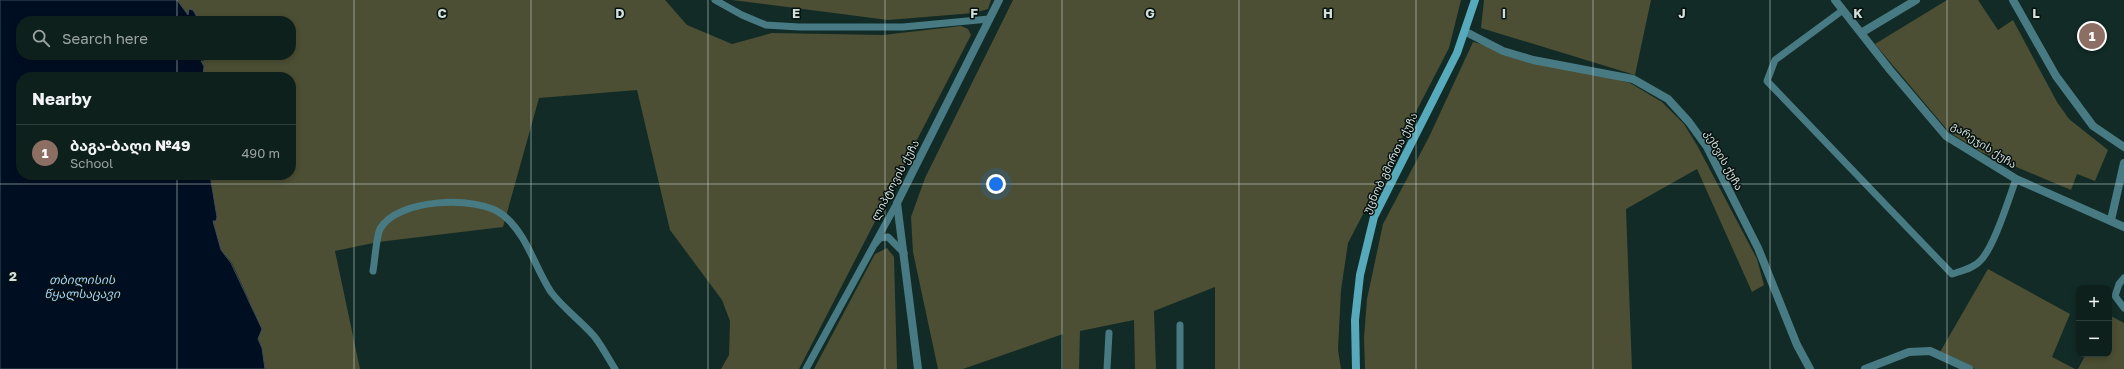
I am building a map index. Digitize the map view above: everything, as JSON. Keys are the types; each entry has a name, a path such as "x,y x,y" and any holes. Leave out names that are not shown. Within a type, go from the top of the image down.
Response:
{"main road":[{"name":"უცნობ გმირთა ქუჩა","path":"1356,369 1355,320 1360,275 1374,217 1457,54 1466,32 1475,0"}],"street":[{"name":"ლიპტოვის ქუჩა","path":"897,203 999,0"},
{"name":"გარეჯის ქუჩა","path":"1835,0 1890,70 1946,136 2016,179 2124,227"},
{"path":"1861,33 1916,0"},
{"path":"2013,0 2056,76 2093,126 2124,147"},
{"name":"კეხვის ქუჩა","path":"1466,32 1503,51 1532,60 1633,79 1668,99 1689,122 1707,147 1758,248 1797,345 1810,369"},
{"path":"2111,220 2124,163"},
{"path":"897,203 918,369"},
{"path":"1865,369 1909,352 1930,352 1968,369"}],"lane":[{"path":"715,0 742,15 766,25 799,27 903,27 989,20"},
{"path":"1843,10 1775,60 1767,81 1952,274 1967,269 1981,261 1995,235 2016,179"},
{"path":"373,271 380,229 396,214 432,203 460,203 488,206 504,215 517,231 552,293 594,337 615,369"},
{"name":"ლიპტოვის ქუჩა","path":"806,369 897,203"},
{"path":"871,248 880,238 888,237 904,253"},
{"path":"2124,278 2119,284 2115,296 2124,308"},
{"path":"1180,325 1180,369"},
{"path":"1107,369 1109,333"}],"green space":[{"path":"177,0 665,0 687,25 732,44 772,33 883,35 961,26 968,29 971,35 799,369 721,369 729,355 730,321 722,300 670,230 637,90 539,98 503,227 378,242 335,251 360,369 265,369 262,348 258,338 249,300 232,263 221,250 212,221 217,217 211,180 296,180 296,72 204,72 204,67 201,61 296,60 296,16 196,16 193,10 188,15"},
{"path":"732,0 991,0 988,9 974,13 888,20"},
{"path":"1013,0 1461,0 1449,48 1348,243 1341,290 1338,350 1341,369 1215,369 1215,287 1154,311 1156,369 1135,369 1134,320 1080,331 1079,369 1063,369 1063,334 963,369 938,369 913,252 911,217 925,178"},
{"path":"1484,0 1651,0 1635,75 1481,28"},
{"path":"1947,0 1978,0 1998,30 2013,20 2057,102 2069,119 2108,150 2095,181 2077,174 2071,190 1981,152 1949,132 1875,44"},
{"path":"1473,42 1630,83 1662,102 1684,124 1698,147 1757,259 1764,285 1752,292 1697,169 1626,209 1632,369 1365,369 1364,338 1367,299 1383,224 1429,137"},
{"path":"887,248 894,257 897,369 814,369 875,254"},
{"path":"1988,269 2070,314 2052,357 2075,369 1975,369 1940,352"},
{"path":"2112,317 2124,323 2124,369 2078,369 2084,357 2112,357"}],"water":[{"name":"თბილისის წყალსაცავი","path":"0,0 177,0 188,15 189,9 193,10 196,16 16,16 16,60 204,60 201,61 204,66 203,72 16,72 16,180 211,180 217,217 216,221 213,221 221,250 231,263 262,329 258,339 262,348 265,369 0,369"}],"place":[{"name":"ბაგა-ბაღი №49","path":"2092,36"}]}
